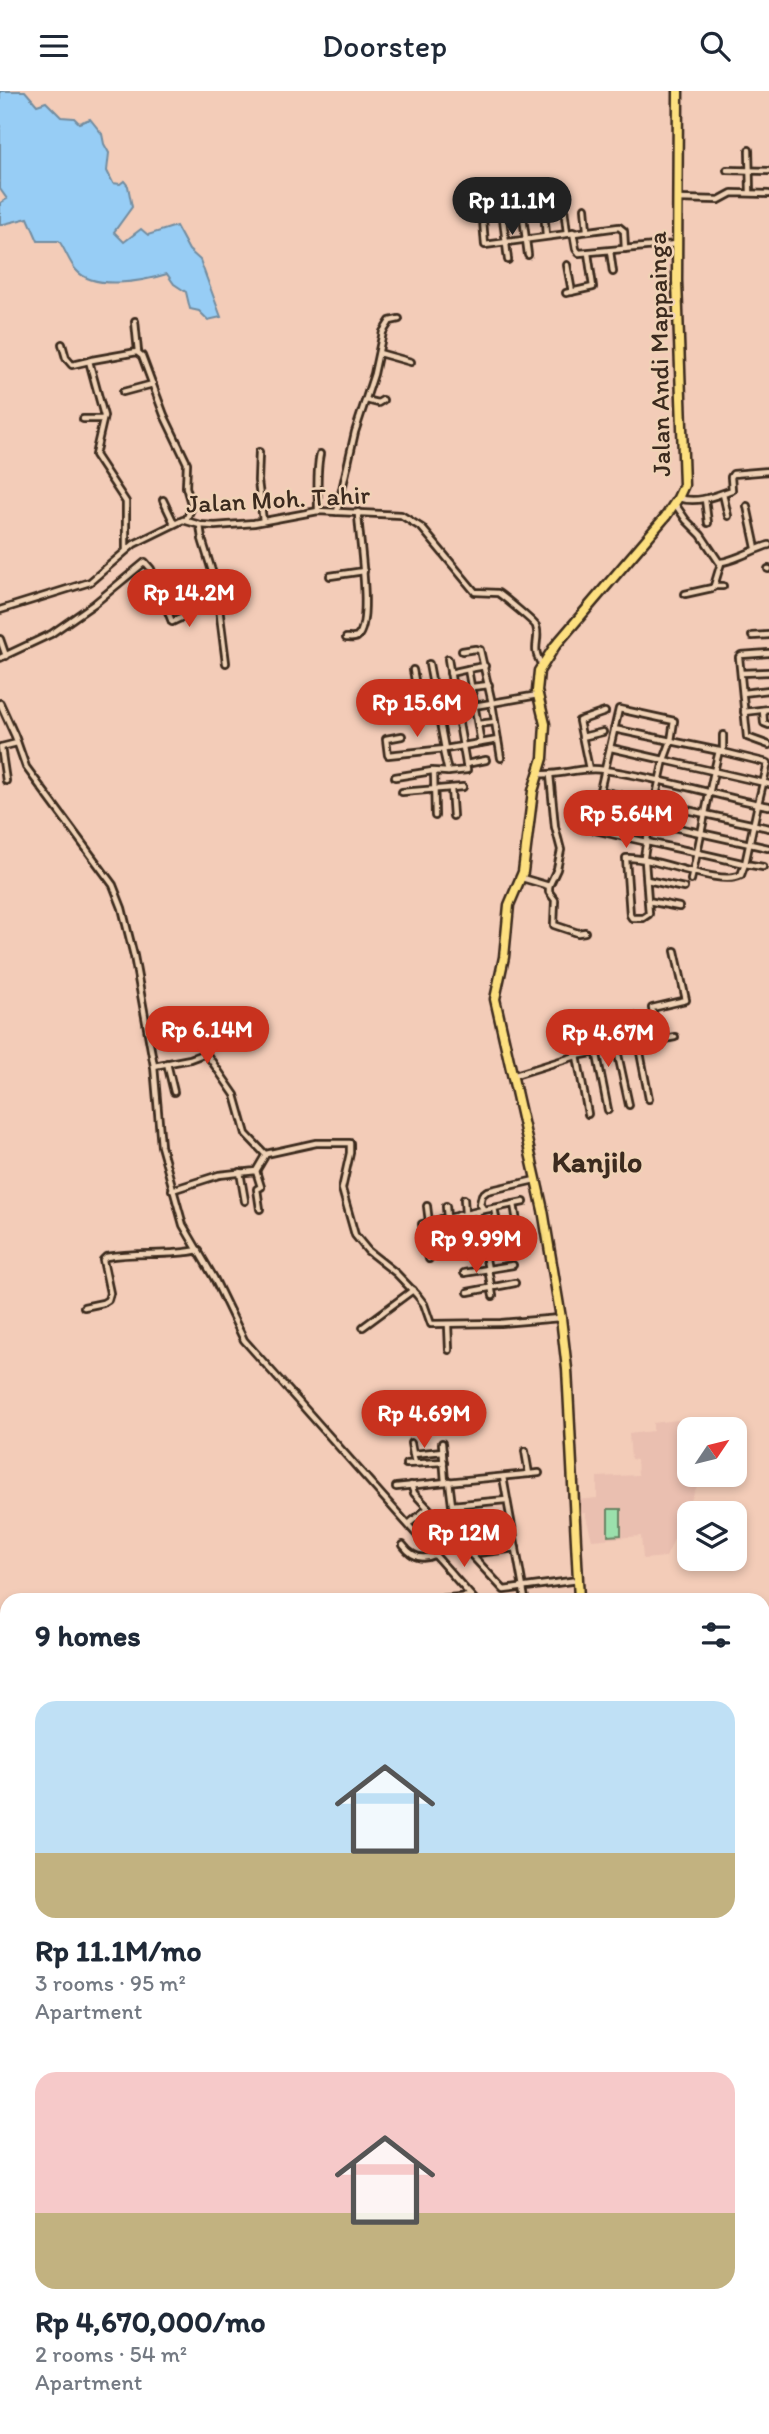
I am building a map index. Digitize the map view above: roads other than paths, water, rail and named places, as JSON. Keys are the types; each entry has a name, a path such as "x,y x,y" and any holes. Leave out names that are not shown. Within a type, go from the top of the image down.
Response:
{"main road":[{"name":"Jalan Andi Mappainga","path":"542,664 677,501 684,485 678,338 678,91"},
{"path":"542,664 538,677 538,695 545,731 543,758 533,791 521,877 509,905 503,961 495,999 536,1179 561,1318 567,1369 579,1593"}],"street":[{"path":"749,150 750,193"},
{"path":"727,170 769,171"},
{"path":"562,193 570,233 577,252 677,244"},
{"path":"677,199 719,200 732,193 769,194"},
{"path":"543,195 546,236"},
{"path":"482,208 485,245 587,230 621,228 624,230 625,249"},
{"path":"585,208 587,230"},
{"path":"523,217 527,255"},
{"path":"503,219 508,260"},
{"path":"610,251 613,272"},
{"path":"567,265 569,293 593,287 588,253"},
{"path":"337,512 355,432 386,327 390,321 399,319"},
{"path":"135,321 138,352 144,358 175,440 187,463 186,487 192,507 186,520"},
{"path":"62,344 70,364 75,366 104,357 138,352"},
{"path":"379,353 411,362"},
{"path":"89,361 103,419 95,455 126,502 126,551"},
{"path":"123,392 153,384"},
{"path":"366,400 377,403 383,400"},
{"path":"83,419 103,419"},
{"path":"259,452 258,481 263,521"},
{"path":"318,511 317,471 320,454"},
{"path":"721,563 715,559 686,520 677,501 705,499 732,490 733,474 769,471"},
{"path":"723,494 728,516"},
{"path":"705,499 709,523"},
{"path":"163,500 174,523"},
{"path":"747,506 756,548"},
{"name":"Jalan Moh. Tahir","path":"0,610 90,582 137,542 174,523 186,520 200,525 263,521 318,511 401,515 415,522 475,592 498,593 530,618 537,628 535,652 542,664"},
{"path":"346,638 356,638 365,602 358,512"},
{"path":"200,525 217,588 226,663"},
{"path":"721,563 769,545"},
{"path":"0,658 52,633 94,604 145,562 151,569 172,622 187,615 195,604 219,605"},
{"path":"715,586 721,563"},
{"path":"330,576 364,571"},
{"path":"685,594 723,586"},
{"path":"201,591 217,588"},
{"path":"752,636 769,635"},
{"path":"0,639 6,656"},
{"path":"461,651 480,650 489,685 501,758"},
{"path":"769,653 741,655 747,737 769,745"},
{"path":"395,777 467,770 448,659"},
{"path":"429,664 448,772"},
{"path":"450,673 485,666"},
{"path":"468,669 481,743"},
{"path":"413,670 419,710 423,713 538,695"},
{"path":"741,673 769,672"},
{"path":"472,687 489,685"},
{"path":"743,692 769,690"},
{"path":"0,703 26,767 116,891 131,944 154,1066 159,1135 183,1226 199,1249 244,1340 468,1593"},
{"path":"763,867 745,864 697,852 647,841 591,829 619,709 674,722 647,841 645,861 648,916 631,917 625,859 631,858 645,861 692,871 737,878 745,864 758,804 766,784 769,757"},
{"path":"744,712 766,709 764,723 769,725"},
{"path":"589,769 579,719 604,712"},
{"path":"478,724 495,722"},
{"path":"614,729 768,763"},
{"path":"582,737 603,733"},
{"path":"691,880 723,735"},
{"path":"402,736 386,739 388,755 498,740"},
{"path":"6,781 1,747 17,743"},
{"path":"610,748 766,784"},
{"path":"466,764 486,760"},
{"path":"538,774 605,770 769,806"},
{"path":"434,772 435,817"},
{"path":"550,775 555,827 561,851 549,886 555,899 554,926 578,933 585,932"},
{"path":"402,793 464,787"},
{"path":"451,788 453,816"},
{"path":"600,791 769,828"},
{"path":"595,812 768,848"},
{"path":"521,877 549,886"},
{"path":"646,880 684,888"},
{"path":"648,901 679,907"},
{"path":"658,1040 652,1009 686,1000 675,951"},
{"path":"633,1016 649,1099"},
{"path":"180,1027 208,1023"},
{"path":"199,1024 211,1063 236,1095 246,1134 265,1154"},
{"path":"612,1027 629,1105"},
{"path":"592,1030 608,1110"},
{"path":"573,1035 588,1114"},
{"path":"511,1076 576,1056 675,1037"},
{"path":"154,1066 206,1053"},
{"path":"167,1063 174,1092"},
{"path":"260,1209 257,1189 261,1187 256,1171 265,1154 316,1143 350,1143 342,1193 350,1210 355,1235 368,1251 413,1290 424,1304 431,1324 561,1318"},
{"path":"172,1190 219,1175 256,1171"},
{"path":"240,1172 245,1201"},
{"path":"484,1210 480,1204 482,1195 487,1191 536,1179"},
{"path":"464,1199 462,1215 466,1254"},
{"path":"429,1259 422,1224 524,1202"},
{"path":"514,1204 520,1240"},
{"path":"427,1206 429,1222"},
{"path":"446,1206 444,1219 447,1255"},
{"path":"494,1208 502,1247"},
{"path":"477,1211 493,1296"},
{"path":"458,1255 510,1246"},
{"path":"84,1307 106,1303 108,1300 110,1293 104,1258 138,1253 176,1255 199,1249"},
{"path":"464,1273 513,1265"},
{"path":"468,1292 515,1283"},
{"path":"363,1327 413,1290"},
{"path":"448,1325 449,1350"},
{"path":"411,1443 415,1463"},
{"path":"442,1443 452,1505 506,1500"},
{"path":"413,1454 443,1451"},
{"path":"525,1451 529,1474"},
{"path":"406,1464 444,1462"},
{"path":"396,1487 539,1473"},
{"path":"503,1477 524,1593"},
{"path":"411,1485 443,1525 504,1590 578,1580"},
{"path":"411,1522 428,1508"},
{"path":"427,1539 443,1525"},
{"path":"450,1532 511,1525"},
{"path":"402,1545 415,1556 425,1558 434,1555"},
{"path":"470,1554 516,1548"}],"water":[{"path":"0,91 25,91 37,105 46,102 61,117 74,118 79,123 90,119 102,134 109,153 107,171 113,183 120,184 124,181 128,186 132,207 114,232 124,242 141,229 148,235 176,226 189,250 200,260 221,317 208,320 199,311 190,309 186,292 174,284 167,274 120,283 95,280 76,270 59,241 38,241 28,218 0,225 0,203 7,199 0,189"}],"district":[{"name":"Kanjilo","path":"597,1161"}]}
